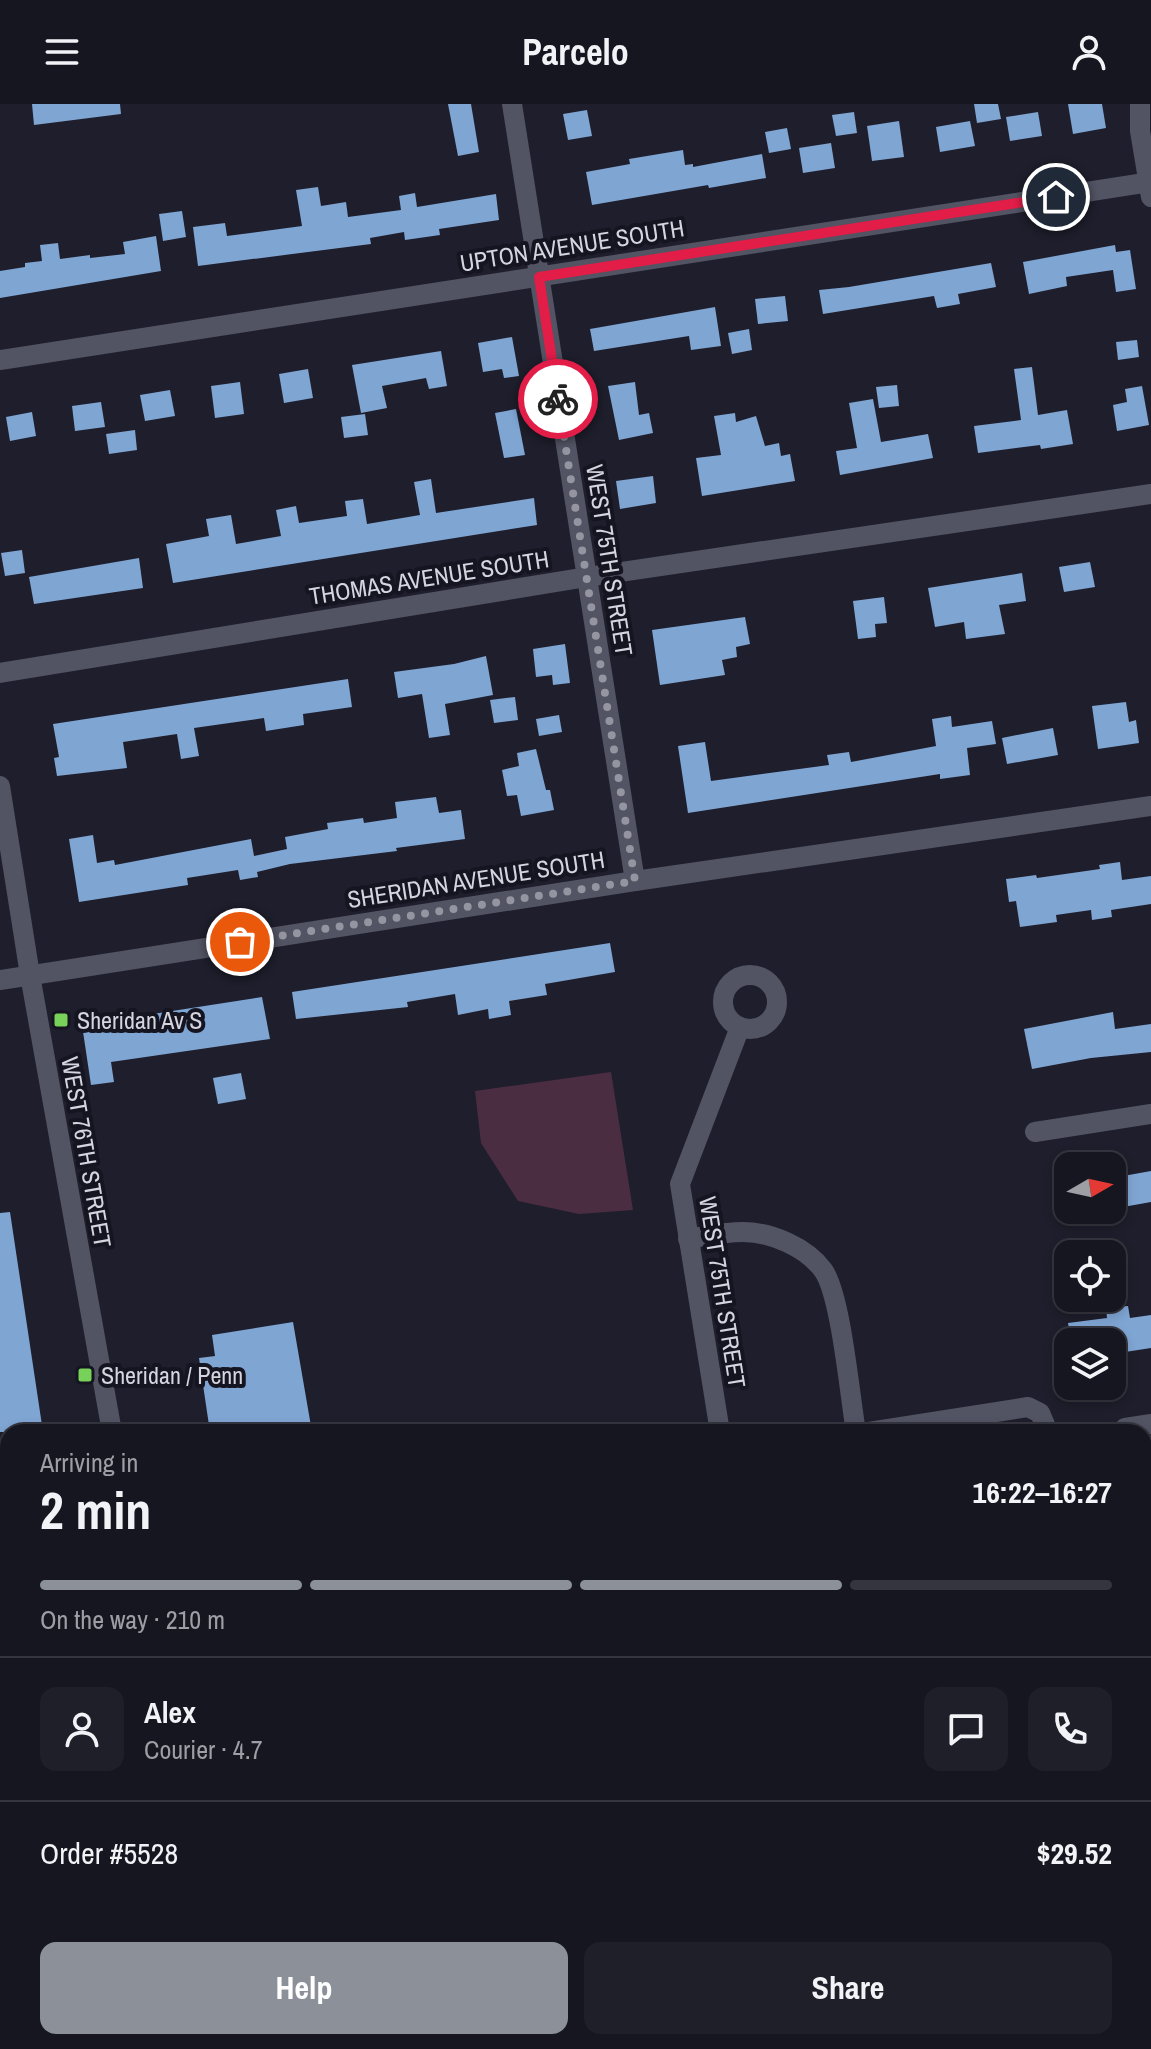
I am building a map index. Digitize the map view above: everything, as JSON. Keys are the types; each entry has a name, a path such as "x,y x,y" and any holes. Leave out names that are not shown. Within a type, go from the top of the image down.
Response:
{"street":[{"name":"WEST 75TH STREET","path":"512,104 635,881"},
{"path":"1140,104 1140,131 1150,187"},
{"name":"UPTON AVENUE SOUTH","path":"0,360 1150,187"},
{"name":"THOMAS AVENUE SOUTH","path":"0,673 587,577 1151,494"},
{"name":"WEST 76TH STREET","path":"0,786 30,975 111,1424"},
{"name":"SHERIDAN AVENUE SOUTH","path":"0,980 635,881 1151,806"},
{"name":"WEST 75TH STREET","path":"719,1424 680,1184 740,1027"},
{"path":"1035,1132 1151,1114"},
{"path":"688,1239 728,1233 760,1234 790,1243 823,1270 836,1303 855,1424"},
{"path":"920,1424 1028,1407 1040,1413 1045,1424"}],"shaded area":[{"path":"611,1072 633,1210 579,1214 518,1201 481,1143 475,1091"}],"building":[{"path":"32,104 120,104 121,114 34,125"},
{"path":"448,104 471,104 479,152 458,156"},
{"path":"974,104 998,104 1001,119 977,123"},
{"path":"1068,104 1102,104 1106,128 1073,134"},
{"path":"587,110 592,136 568,140 563,114"},
{"path":"854,112 857,133 836,136 832,115"},
{"path":"1038,112 1042,136 1010,141 1006,117"},
{"path":"899,121 904,157 872,161 867,126"},
{"path":"970,121 975,146 940,152 936,127"},
{"path":"787,128 791,149 769,153 765,132"},
{"path":"831,143 835,168 803,173 799,148"},
{"path":"683,150 685,165 693,164 693,167 762,154 766,178 592,205 586,172 630,164 629,159"},
{"path":"318,187 321,206 346,202 348,217 401,210 399,196 415,193 417,207 496,194 499,220 439,229 440,235 405,240 404,232 370,238 371,244 198,266 193,227 225,223 227,236 302,226 296,190"},
{"path":"182,211 186,237 163,241 159,214"},
{"path":"156,236 161,271 0,298 0,271 42,261 40,245 58,243 60,259 90,255 90,258 125,254 123,242"},
{"path":"1115,245 1116,252 1130,250 1136,289 1116,292 1113,270 1066,277 1067,286 1029,294 1023,262"},
{"path":"991,263 996,287 958,294 960,304 937,308 934,296 823,314 819,290"},
{"path":"785,296 788,321 758,324 755,299"},
{"path":"715,307 721,346 691,350 689,336 594,351 590,329"},
{"path":"749,329 752,350 732,354 728,333"},
{"path":"512,337 519,376 504,378 502,369 483,372 478,343"},
{"path":"1137,340 1139,357 1118,360 1116,342"},
{"path":"441,351 447,386 429,389 426,378 382,386 387,408 361,413 352,365"},
{"path":"1032,367 1038,415 1067,410 1073,444 978,453 974,426 1021,420 1014,369"},
{"path":"308,369 313,398 284,403 279,374"},
{"path":"240,382 244,414 215,418 211,386"},
{"path":"635,382 639,415 649,413 653,433 619,440 608,386"},
{"path":"897,385 899,406 879,408 876,387"},
{"path":"1142,386 1149,425 1117,431 1113,405 1127,402 1125,389"},
{"path":"170,390 175,416 145,421 140,395"},
{"path":"873,399 881,442 928,434 933,458 840,475 836,451 857,448 849,403"},
{"path":"101,402 105,427 75,431 72,406"},
{"path":"516,409 525,455 504,458 495,413"},
{"path":"32,412 36,436 10,441 6,417"},
{"path":"735,413 736,422 756,416 765,446 779,443 781,456 790,454 795,481 702,496 696,458 721,455 714,416"},
{"path":"365,414 368,435 344,438 341,417"},
{"path":"135,430 137,450 109,454 106,434"},
{"path":"653,476 656,503 620,509 616,481"},
{"path":"431,479 436,513 534,498 537,525 173,583 166,544 209,536 206,519 231,515 236,544 281,536 276,510 296,506 299,523 347,516 345,501 363,499 367,524 420,515 414,482"},
{"path":"22,550 25,573 5,576 1,553"},
{"path":"139,558 143,588 34,604 29,577"},
{"path":"1090,562 1095,587 1064,592 1059,567"},
{"path":"1022,573 1026,601 999,605 1005,634 966,639 964,622 935,627 928,588"},
{"path":"884,597 887,623 875,624 876,637 858,639 853,601"},
{"path":"745,617 750,644 736,647 737,657 722,660 725,675 660,685 652,630"},
{"path":"565,644 570,683 553,685 552,675 536,677 533,649"},
{"path":"486,656 493,695 445,704 450,735 429,738 422,694 398,698 394,672"},
{"path":"348,679 352,707 303,714 304,725 266,731 264,718 194,728 199,756 181,759 177,734 123,742 127,768 57,776 54,758 59,757 53,724"},
{"path":"515,697 518,720 494,723 490,700"},
{"path":"1126,702 1129,722 1136,720 1139,743 1098,749 1092,706"},
{"path":"559,715 562,732 539,736 536,719"},
{"path":"951,716 952,727 992,721 996,744 967,748 970,775 940,779 940,774 688,813 678,746 705,742 711,781 829,765 827,755 849,752 851,762 936,746 932,719"},
{"path":"1053,728 1058,755 1007,764 1002,738"},
{"path":"536,749 554,810 521,816 517,795 507,796 502,770 519,766 517,753"},
{"path":"436,797 439,813 461,810 465,839 290,864 257,872 258,877 240,880 238,870 187,878 188,885 79,902 69,839 93,835 97,863 114,860 115,865 251,839 254,856 287,849 285,837 328,829 327,823 363,818 364,823 397,818 395,802"},
{"path":"1120,862 1122,880 1151,876 1151,904 1111,910 1112,917 1092,920 1091,910 1056,915 1057,922 1020,927 1016,901 1009,902 1006,879 1100,869 1099,865"},
{"path":"610,943 615,972 545,984 547,995 509,1001 511,1015 489,1019 488,1009 458,1015 455,994 407,1002 408,1007 296,1019 292,992"},
{"path":"262,997 270,1039 111,1062 114,1082 91,1085 82,1025"},
{"path":"1113,1012 1115,1029 1151,1024 1151,1052 1091,1058 1032,1069 1024,1029"},
{"path":"241,1073 246,1099 218,1104 213,1078"},
{"path":"1151,1171 1151,1202 1126,1206 1126,1175"},
{"path":"10,1212 42,1424 0,1424 0,1213"},
{"path":"1126,1306 1130,1318 1151,1315 1151,1348 1126,1352 1126,1328 1069,1328 1068,1323 1107,1318 1106,1312 1126,1312"},
{"path":"293,1322 311,1424 209,1424 199,1358 215,1356 212,1335"}],"way so far":[{"path":"240,942 635,881 558,399"}],"place":[{"name":"Sheridan Av S","path":"61,1020"},
{"name":"Sheridan / Penn","path":"85,1375"}],"route":[{"path":"558,399 539,277 1056,197"}]}
